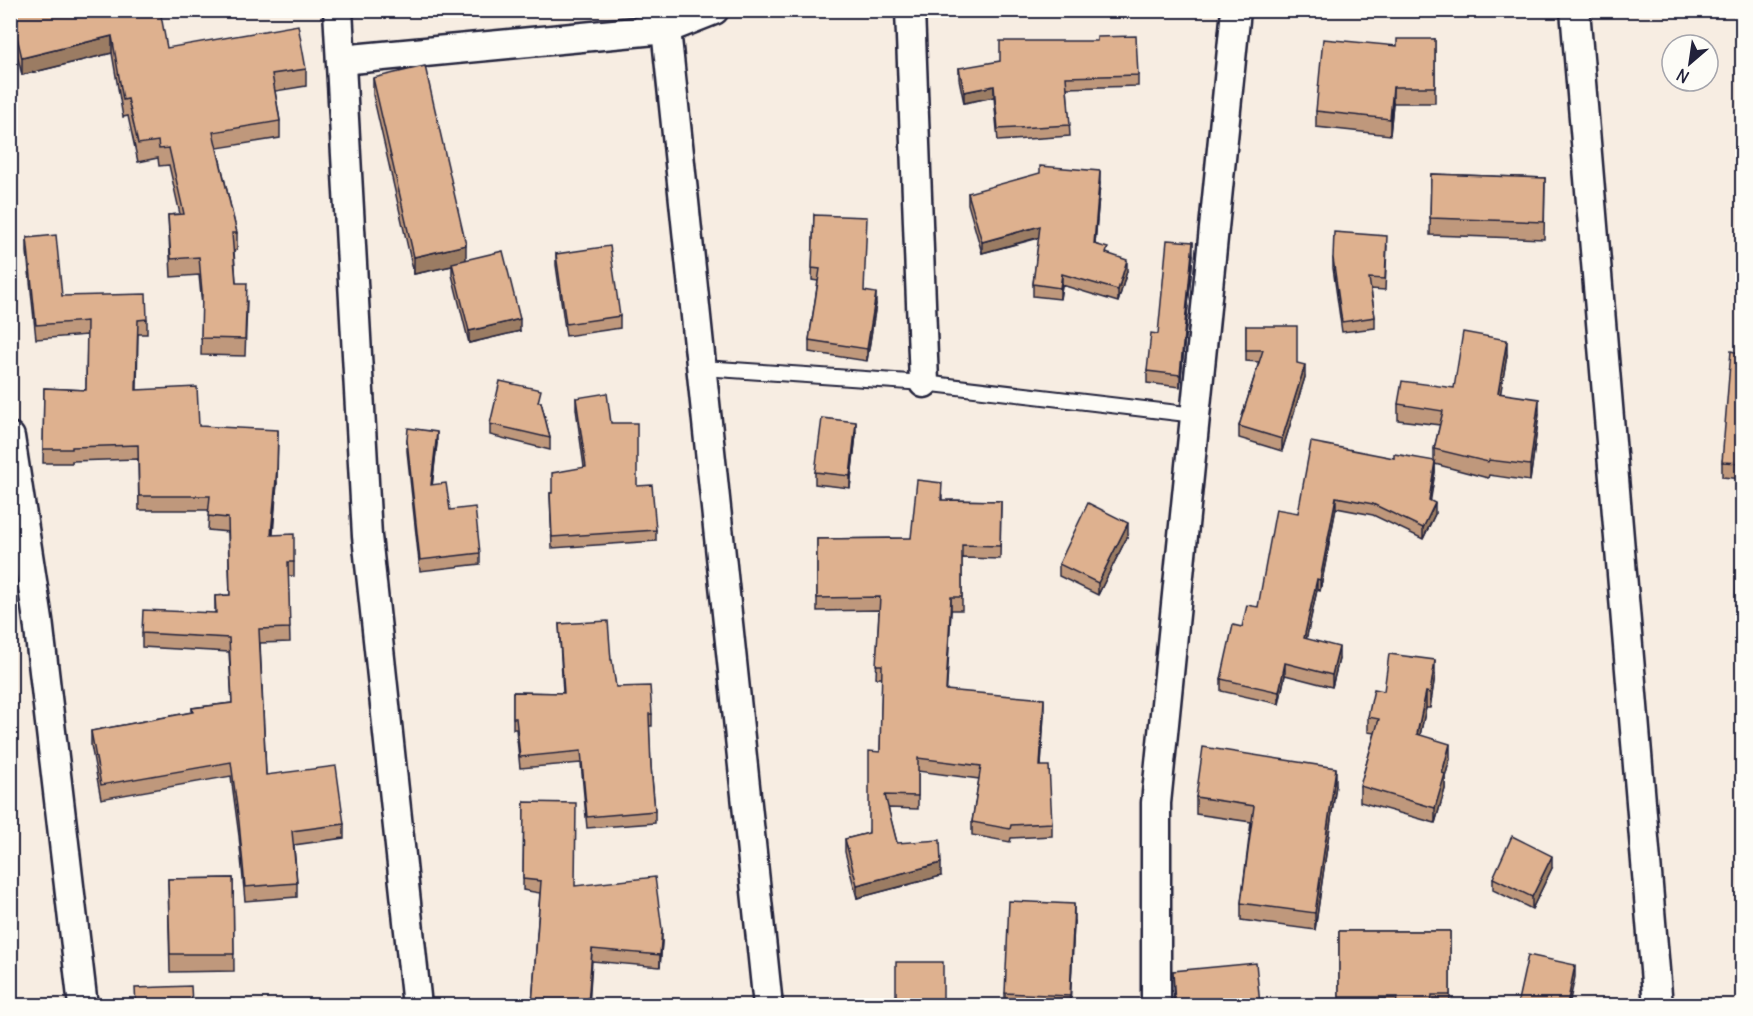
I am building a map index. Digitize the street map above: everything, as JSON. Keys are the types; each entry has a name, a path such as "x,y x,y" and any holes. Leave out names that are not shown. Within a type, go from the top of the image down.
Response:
{"street":[{"path":"338,10 367,536 417,1005"},
{"path":"341,60 665,20 714,10"},
{"path":"910,10 924,383"},
{"path":"1156,1005 1156,802 1236,10"},
{"path":"1575,10 1658,1005"},
{"path":"665,20 768,1005"},
{"path":"10,438 38,620 82,1005"}],"lane":[{"path":"703,368 924,383 1195,415"}],"building":[{"path":"10,10 160,10 167,48 298,25 306,69 272,74 280,121 213,132 237,233 232,233 236,283 247,283 245,339 201,338 202,292 199,257 171,259 168,215 184,214 169,148 159,149 158,141 138,144 128,99 123,100 112,36 22,58 16,33 10,35"},
{"path":"1136,36 1138,75 1066,77 1070,125 998,129 994,86 964,92 959,68 1000,61 1000,41 1097,41 1097,37"},
{"path":"1323,39 1397,46 1397,39 1435,39 1435,87 1393,87 1390,119 1316,111"},
{"path":"425,66 466,245 414,257 373,78"},
{"path":"1040,166 1100,171 1094,244 1108,248 1106,253 1127,260 1118,290 1062,274 1060,288 1033,284 1040,226 982,242 968,193 1040,173"},
{"path":"1431,174 1545,178 1544,222 1430,218"},
{"path":"814,215 867,217 864,291 876,293 867,349 809,340 820,269 812,268"},
{"path":"1334,232 1387,236 1385,279 1369,278 1375,317 1342,322 1333,258"},
{"path":"56,235 62,296 146,294 147,319 138,320 136,390 197,387 199,426 278,430 271,535 294,534 294,562 288,562 290,628 259,629 266,775 336,766 344,824 292,831 297,883 245,887 231,762 101,785 91,731 193,712 192,708 232,703 229,638 142,633 143,610 216,613 215,596 230,595 228,518 208,516 210,496 139,496 138,445 43,449 44,388 86,390 87,321 36,325 27,238"},
{"path":"1167,240 1193,242 1180,375 1147,371 1151,333 1158,334"},
{"path":"610,246 620,316 566,324 556,254"},
{"path":"503,251 520,319 469,331 452,263"},
{"path":"1246,326 1297,326 1297,363 1305,365 1282,439 1239,426 1263,350 1246,350"},
{"path":"1463,332 1507,340 1498,393 1539,399 1530,465 1489,460 1488,462 1434,449 1443,411 1398,404 1402,381 1454,388"},
{"path":"1731,351 1743,354 1743,463 1722,462"},
{"path":"500,381 541,390 538,402 541,402 550,438 490,424"},
{"path":"607,393 611,423 637,423 637,486 652,485 656,530 552,537 550,493 552,493 552,473 586,467 576,398"},
{"path":"822,418 856,422 850,476 815,472"},
{"path":"408,428 437,432 431,485 446,483 450,510 475,507 480,553 420,560 407,440"},
{"path":"1311,442 1394,458 1394,454 1435,461 1429,500 1435,503 1423,528 1373,504 1336,497 1320,580 1317,579 1304,638 1339,647 1332,675 1285,663 1279,692 1221,679 1233,625 1242,627 1247,605 1258,607 1276,509 1298,513"},
{"path":"917,480 942,483 941,500 1001,501 1000,546 962,545 962,597 951,597 946,690 1044,699 1040,766 1049,766 1052,823 1011,825 1010,829 972,822 981,766 918,758 918,796 885,795 897,843 940,840 941,863 857,885 845,839 869,833 869,751 880,752 882,665 876,665 880,597 817,598 817,539 911,538"},
{"path":"1088,503 1128,523 1098,583 1059,564"},
{"path":"1738,533 1743,533 1743,603 1736,603"},
{"path":"608,621 616,687 650,686 651,767 655,811 587,817 581,751 520,757 516,718 513,718 513,692 564,693 559,624"},
{"path":"1389,654 1435,660 1430,693 1426,692 1417,734 1450,744 1442,773 1445,774 1435,808 1360,786 1379,719 1368,717 1374,689 1384,691"},
{"path":"1203,747 1336,768 1315,913 1241,903 1254,806 1196,797"},
{"path":"524,802 576,803 575,886 655,877 662,929 660,955 592,949 588,1005 532,1005 541,881 523,879"},
{"path":"1512,836 1552,856 1532,897 1493,878"},
{"path":"233,878 234,954 170,954 168,879"},
{"path":"1009,901 1074,904 1070,996 1005,993"},
{"path":"1339,931 1450,931 1450,995 1432,995 1431,1005 1396,1005 1397,997 1339,997"},
{"path":"1528,955 1575,965 1567,1005 1517,1005"},
{"path":"896,962 943,962 943,1005 896,1005"},
{"path":"1256,963 1260,1005 1175,1005 1173,971"},
{"path":"1741,979 1743,979 1743,1005 1742,1005"},
{"path":"191,986 192,1005 136,1005 135,988"}]}
